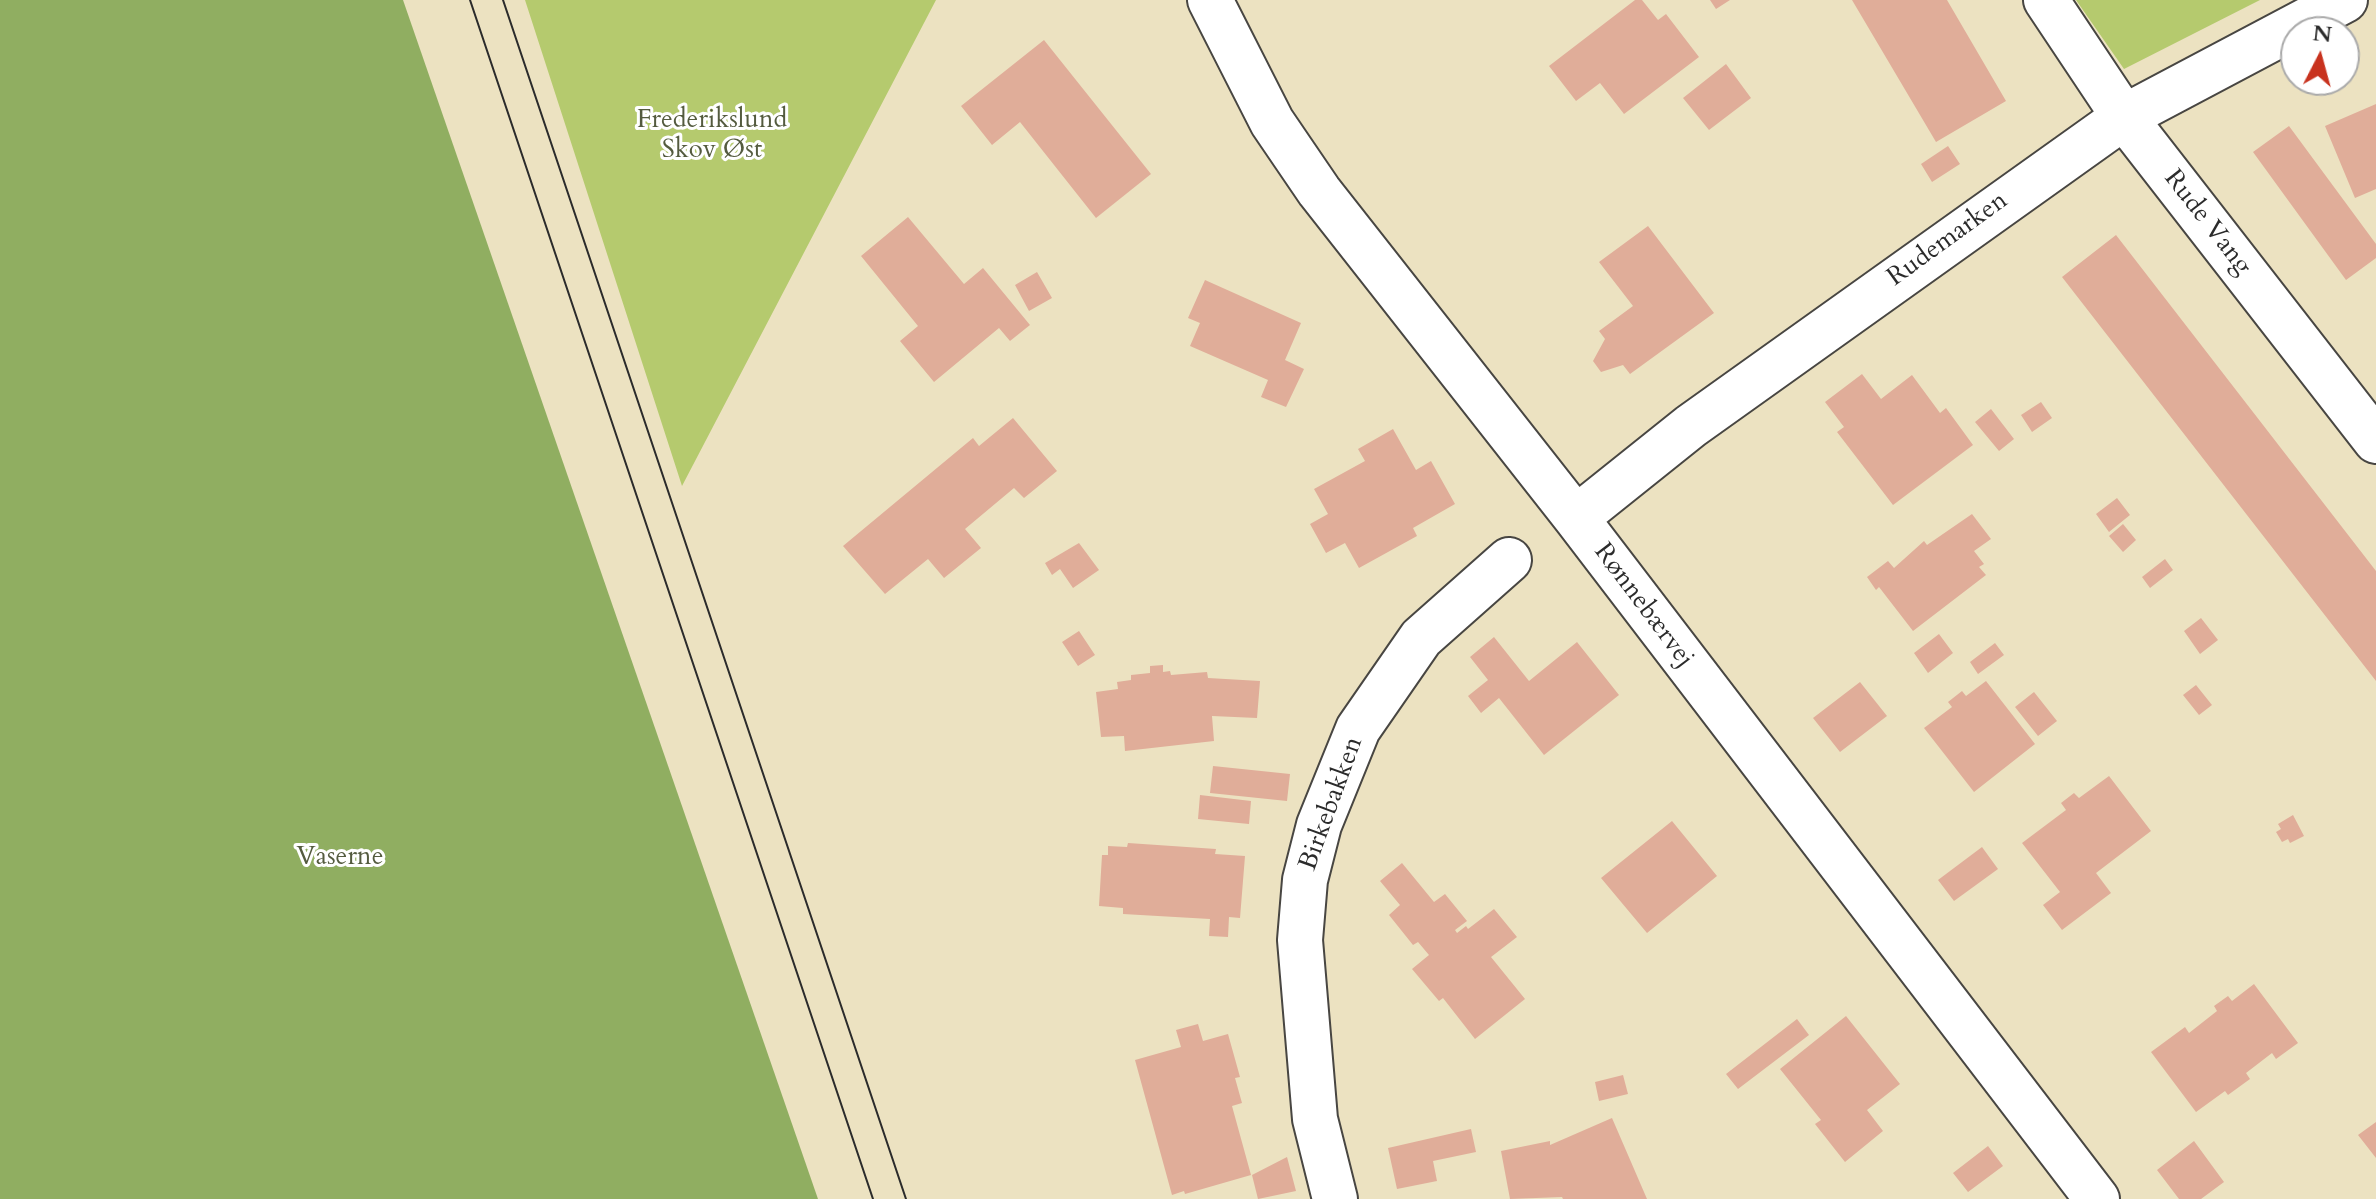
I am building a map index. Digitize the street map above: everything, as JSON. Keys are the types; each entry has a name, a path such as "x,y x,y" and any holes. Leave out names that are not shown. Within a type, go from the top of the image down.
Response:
{"street":[{"name":"Rønnebærvej","path":"1210,0 1272,122 1319,191 1576,518 2097,1199"},
{"name":"Rude Vang","path":"2046,0 2124,117 2376,441"},
{"name":"Rudemarken","path":"1576,518 1691,426 2124,117 2345,0"},
{"name":"Birkebakken","path":"1335,1199 1315,1119 1300,940 1305,880 1319,825 1358,729 1421,638 1509,560"}],"green space":[{"name":"Vaserne","path":"0,0 403,0 818,1199 0,1199"},
{"name":"Frederikslund Skov Øst","path":"525,0 936,0 682,486"},
{"path":"2076,0 2260,0 2124,69"}],"building":[{"path":"1635,0 1642,0 1658,20 1666,14 1699,57 1624,114 1600,83 1576,101 1549,66"},
{"path":"1710,0 1730,0 1716,9"},
{"path":"1852,0 1947,0 2006,101 1936,142"},
{"path":"1044,40 1151,174 1096,218 1020,122 992,145 961,106"},
{"path":"1726,64 1751,98 1709,130 1683,98"},
{"path":"2376,104 2376,189 2355,198 2325,126"},
{"path":"2289,126 2376,244 2376,258 2346,280 2253,152"},
{"path":"1948,146 1960,164 1932,182 1921,164"},
{"path":"908,217 964,284 983,268 1030,325 1010,341 999,328 934,382 900,341 918,326 861,256"},
{"path":"1648,226 1714,313 1630,374 1623,365 1601,372 1593,361 1605,339 1599,331 1633,306 1599,262"},
{"path":"2116,235 2376,571 2376,681 2062,277"},
{"path":"1037,272 1052,298 1029,311 1015,285"},
{"path":"1205,280 1301,323 1285,360 1304,369 1286,407 1261,397 1268,380 1190,346 1200,323 1188,318"},
{"path":"1862,374 1881,399 1912,375 1940,413 1946,408 1973,445 1893,505 1837,432 1844,427 1825,402"},
{"path":"2041,402 2052,418 2032,432 2021,415"},
{"path":"1991,409 2014,439 1999,451 1975,422"},
{"path":"1013,418 1057,471 1024,498 1014,488 965,529 981,548 944,578 928,559 885,594 843,546 973,438 979,446"},
{"path":"1393,429 1416,470 1431,461 1455,504 1413,528 1417,536 1359,568 1345,543 1326,553 1310,524 1328,514 1314,489 1365,461 1358,449"},
{"path":"2117,498 2130,515 2109,532 2096,514"},
{"path":"1972,514 1991,539 1974,551 1984,564 1979,567 1986,575 1913,631 1879,587 1876,590 1867,577 1888,561 1894,568 1924,541 1927,545"},
{"path":"2123,524 2136,540 2123,552 2109,536"},
{"path":"1079,543 1099,570 1073,588 1060,569 1052,575 1045,563"},
{"path":"2165,559 2173,570 2150,588 2142,577"},
{"path":"2201,618 2218,640 2200,654 2184,631"},
{"path":"1079,631 1095,655 1078,666 1062,642"},
{"path":"1939,634 1953,653 1928,673 1914,653"},
{"path":"1494,637 1529,681 1577,642 1619,695 1544,755 1499,698 1481,713 1468,696 1488,680 1470,657"},
{"path":"1995,643 2004,655 1978,674 1970,662"},
{"path":"1163,665 1163,672 1170,671 1171,675 1207,672 1208,678 1260,681 1257,718 1212,716 1214,741 1125,751 1124,736 1101,737 1096,692 1118,689 1117,682 1131,680 1131,675 1150,673 1150,666"},
{"path":"1986,681 2035,744 1974,792 1924,728 1952,707 1948,702 1962,691 1966,696"},
{"path":"1860,682 1887,716 1840,752 1813,718"},
{"path":"2196,685 2212,705 2199,715 2183,695"},
{"path":"2034,692 2057,721 2038,736 2015,707"},
{"path":"1213,766 1290,774 1287,801 1210,793"},
{"path":"2109,776 2151,831 2096,873 2111,893 2062,930 2043,905 2060,892 2022,843 2066,810 2061,803 2074,793 2079,798"},
{"path":"1200,795 1251,801 1249,824 1198,819"},
{"path":"2293,815 2304,836 2290,843 2288,839 2282,842 2276,832 2281,829 2278,824"},
{"path":"1672,821 1717,876 1647,933 1601,878"},
{"path":"1128,843 1216,849 1215,854 1245,856 1240,918 1229,917 1228,937 1209,936 1210,919 1123,914 1123,908 1099,906 1102,855 1108,855 1108,846 1127,847"},
{"path":"1982,847 1998,869 1954,901 1938,880"},
{"path":"1402,863 1434,902 1445,894 1467,921 1455,930 1457,933 1466,926 1468,929 1494,909 1517,937 1491,957 1525,999 1475,1039 1443,998 1439,1001 1412,969 1429,955 1418,942 1413,945 1389,915 1400,905 1380,881"},
{"path":"2254,984 2298,1043 2276,1059 2272,1053 2246,1073 2250,1079 2228,1095 2225,1091 2196,1112 2151,1052 2185,1027 2189,1033 2217,1011 2214,1006 2228,996 2232,1001"},
{"path":"1846,1016 1900,1084 1867,1110 1883,1131 1845,1162 1815,1124 1821,1120 1780,1069"},
{"path":"1797,1019 1809,1035 1738,1089 1726,1074"},
{"path":"1198,1024 1203,1041 1228,1034 1240,1077 1235,1078 1242,1103 1232,1106 1251,1175 1172,1195 1135,1060 1181,1047 1176,1030"},
{"path":"1623,1075 1628,1094 1599,1101 1595,1082"},
{"path":"1612,1118 1647,1199 1510,1199 1501,1151 1550,1141 1550,1145"},
{"path":"2376,1122 2376,1158 2358,1135"},
{"path":"1471,1129 1476,1152 1433,1161 1437,1181 1397,1189 1388,1148"},
{"path":"2194,1141 2224,1182 2201,1199 2179,1199 2157,1170"},
{"path":"1988,1146 2003,1166 1968,1192 1953,1173"},
{"path":"1287,1157 1296,1191 1258,1199 1252,1175"}],"tram line":[{"path":"470,0 873,1199"},
{"path":"503,0 906,1199"}]}
